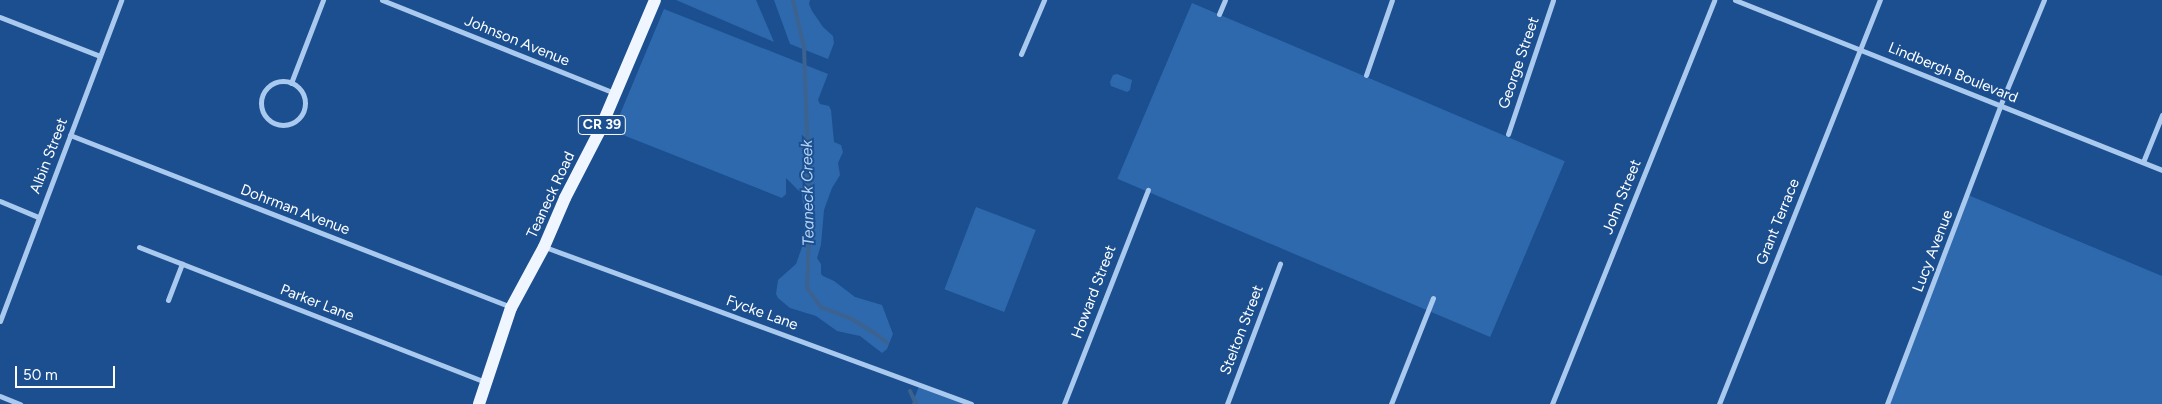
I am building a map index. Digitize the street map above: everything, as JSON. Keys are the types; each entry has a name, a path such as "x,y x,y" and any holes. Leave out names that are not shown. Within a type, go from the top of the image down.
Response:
{"main road":[{"name":"Teaneck Road","path":"479,404 512,308 544,247 615,93 654,0"}],"street":[{"name":"Albin Street","path":"0,321 121,0"},
{"path":"291,83 323,0"},
{"name":"Johnson Avenue","path":"382,0 615,93"},
{"path":"1021,54 1044,0"},
{"path":"1219,14 1225,0"},
{"path":"1366,75 1392,0"},
{"name":"George Street","path":"1508,134 1553,0"},
{"name":"John Street","path":"1552,404 1714,0"},
{"name":"Lindbergh Boulevard","path":"1735,0 2162,170"},
{"name":"Grant Terrace","path":"1719,404 1880,0"},
{"name":"Lucy Avenue","path":"1887,404 2000,106 2044,0"},
{"path":"0,17 100,56"},
{"path":"276,82 291,83 302,92 304,98 303,112 299,118 287,125 273,122 263,112 262,98 270,86 276,82"},
{"path":"2143,162 2162,115"},
{"name":"Dohrman Avenue","path":"70,136 512,308"},
{"name":"Howard Street","path":"1064,404 1148,190"},
{"path":"0,202 38,217"},
{"name":"Parker Lane","path":"139,247 485,382"},
{"name":"Fycke Lane","path":"544,247 971,404"},
{"path":"168,300 182,264"},
{"name":"Stelton Street","path":"1227,404 1280,264"},
{"path":"1391,404 1433,298"},
{"path":"0,396 20,404"}],"shaded area":[{"path":"676,0 756,0 774,42"},
{"path":"774,0 810,0 809,4 812,11 823,27 833,36 834,43 828,59 790,44"},
{"path":"1192,3 1565,161 1490,337 1117,179"},
{"path":"664,9 828,74 818,100 820,104 829,106 831,110 834,142 841,145 843,152 838,163 840,175 832,188 824,210 821,245 817,258 821,264 821,274 823,276 834,281 855,297 882,305 893,334 887,349 882,353 860,336 837,331 816,316 790,308 778,298 776,294 778,280 796,264 802,247 805,224 802,194 786,178 786,194 782,198 613,131"},
{"path":"1117,74 1132,80 1130,90 1127,92 1111,86 1110,82 1113,75"},
{"path":"1968,195 2162,276 2162,404 1887,404"},
{"path":"976,207 1036,230 1004,312 944,289"},
{"path":"920,384 971,404 912,404"}],"waterway":[{"name":"Teaneck Creek","path":"793,0 804,47 810,219 807,288 821,307 852,319 887,343"},
{"name":"Teaneck Creek","path":"910,391 916,404"}]}
